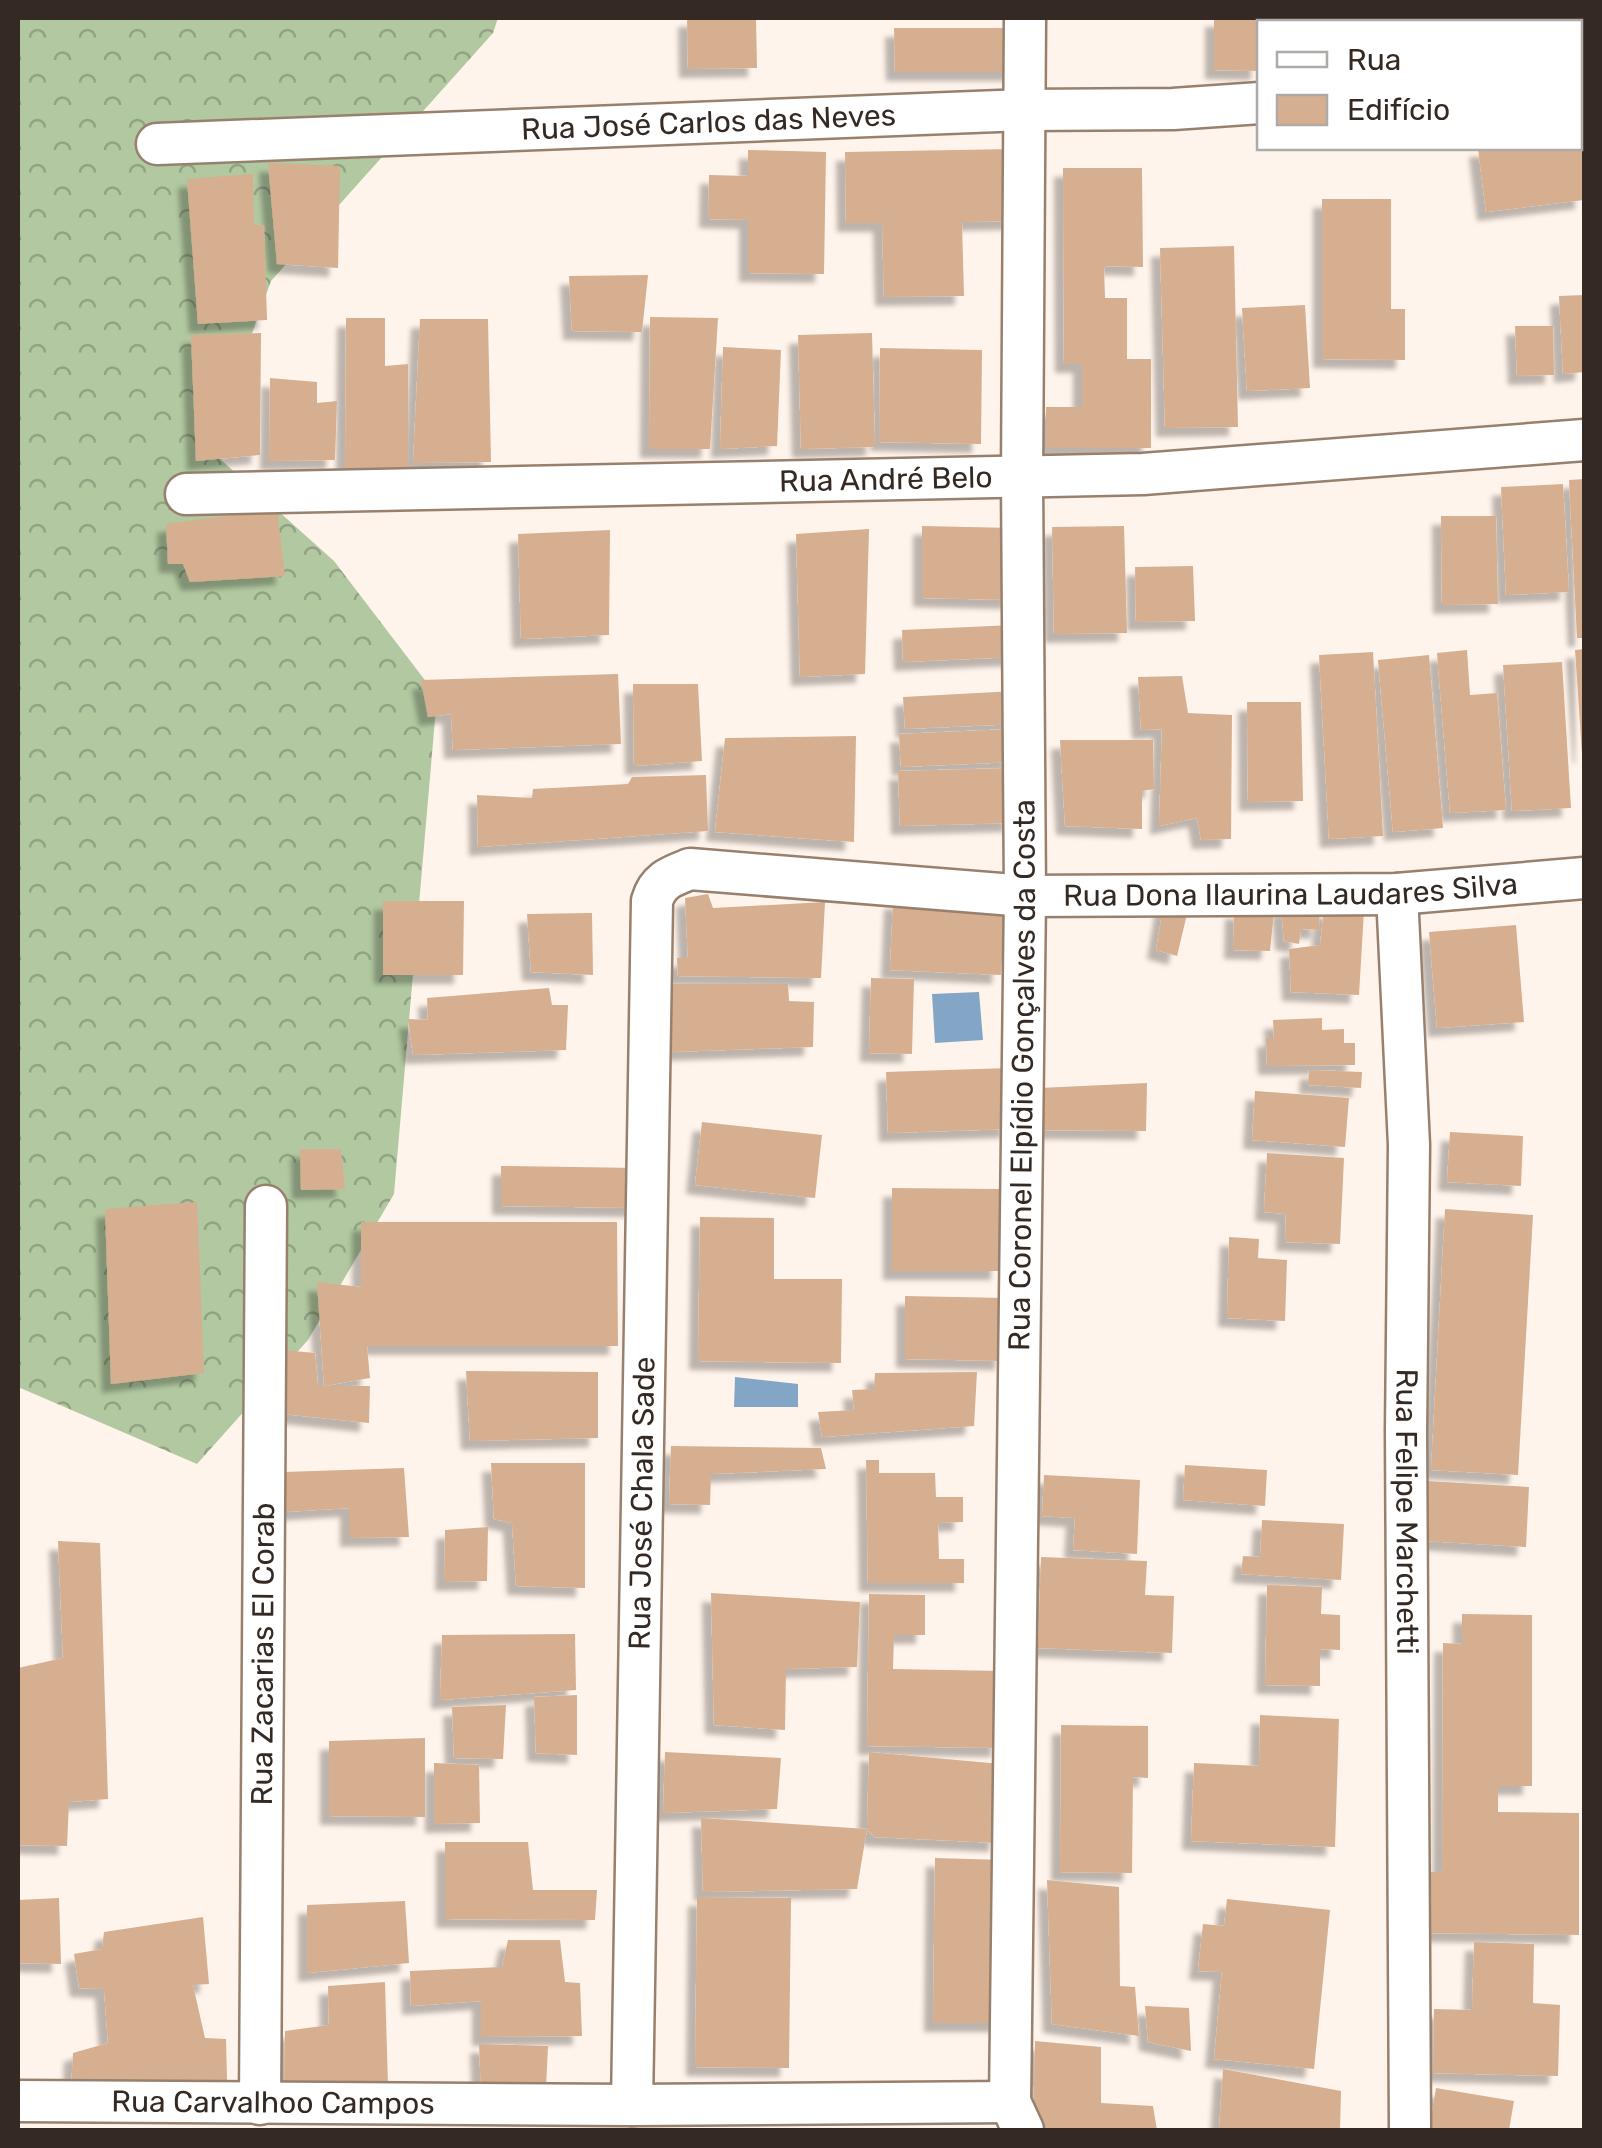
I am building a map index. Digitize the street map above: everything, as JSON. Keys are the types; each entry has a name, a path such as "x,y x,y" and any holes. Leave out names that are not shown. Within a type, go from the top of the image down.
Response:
{"street":[{"name":"Rua Coronel Elpídio Gonçalves da Costa","path":"1016,2116 1025,896 1024,18"},
{"name":"Rua José Carlos das Neves","path":"157,144 1257,104"},
{"name":"Rua André Belo","path":"186,494 1144,474 1584,440"},
{"name":"Rua Dona Ilaurina Laudares Silva","path":"652,901 656,888 690,869 1025,896 1398,894 1584,878"},
{"name":"Rua Felipe Marchetti","path":"1398,894 1409,1145 1406,1432 1410,2130"},
{"name":"Rua José Chala Sade","path":"632,2105 652,901"},
{"name":"Rua Zacarias El Corab","path":"260,2104 266,1206"},
{"name":"Rua Carvalhoo Campos","path":"18,2100 632,2105 1016,2116"}],"green space":[{"path":"18,18 498,18 493,33 271,281 210,450 334,561 437,696 394,1194 308,1340 197,1464 18,1387"}],"water":[{"path":"979,992 983,1040 935,1043 932,994"},
{"path":"735,1377 798,1384 798,1407 734,1407"}],"building":[{"path":"687,18 756,18 757,68 688,69"},
{"path":"1214,18 1315,18 1257,20 1257,71 1214,70"},
{"path":"1584,18 1584,24 1582,20 1518,20"},
{"path":"894,28 1015,28 1015,72 895,72"},
{"path":"1582,98 1584,200 1486,212 1478,150 1582,150"},
{"path":"1012,149 1014,221 962,222 964,296 884,297 882,223 846,223 845,152"},
{"path":"748,150 826,152 824,274 748,273 748,220 708,219 709,175 748,176"},
{"path":"268,163 340,166 338,268 277,264"},
{"path":"1063,168 1142,168 1143,267 1104,266 1105,298 1127,298 1127,359 1151,359 1151,448 1046,448 1046,407 1082,407 1082,364 1064,364"},
{"path":"253,174 254,225 264,225 267,320 198,324 187,179"},
{"path":"1322,199 1391,199 1391,309 1405,309 1405,360 1322,359"},
{"path":"1234,246 1238,427 1165,428 1160,248"},
{"path":"648,275 642,332 572,331 569,276"},
{"path":"1584,295 1584,372 1563,374 1559,296"},
{"path":"1305,305 1310,388 1247,391 1242,308"},
{"path":"650,317 718,318 710,449 649,449"},
{"path":"346,318 385,318 385,366 408,364 408,470 345,470"},
{"path":"420,319 488,319 491,462 413,463"},
{"path":"1515,326 1553,326 1554,375 1517,376"},
{"path":"261,333 260,455 196,461 191,335"},
{"path":"872,333 875,447 801,449 798,335"},
{"path":"723,347 781,350 777,446 720,449"},
{"path":"880,348 982,350 981,444 879,442"},
{"path":"270,378 317,382 317,403 337,401 335,460 269,461"},
{"path":"1584,479 1584,638 1577,638 1569,480"},
{"path":"1563,484 1569,592 1506,595 1501,487"},
{"path":"277,509 285,576 190,582 183,564 168,564 166,524"},
{"path":"1441,516 1496,516 1498,604 1442,605"},
{"path":"922,526 1013,528 1012,600 922,598"},
{"path":"1124,526 1127,633 1054,634 1052,527"},
{"path":"869,529 865,674 800,677 796,534"},
{"path":"610,530 609,635 521,639 518,534"},
{"path":"1193,566 1195,621 1136,622 1135,567"},
{"path":"1013,625 1015,657 903,662 902,630"},
{"path":"1584,649 1584,754 1582,754 1575,650"},
{"path":"1467,650 1470,695 1497,693 1506,810 1450,813 1437,653"},
{"path":"1373,652 1383,836 1329,839 1319,655"},
{"path":"1429,655 1443,828 1393,832 1378,660"},
{"path":"1562,662 1571,808 1512,811 1503,665"},
{"path":"618,674 621,744 453,750 451,714 428,717 421,680"},
{"path":"1182,676 1188,713 1232,715 1231,839 1201,840 1197,818 1159,826 1162,729 1141,730 1138,677"},
{"path":"633,684 698,684 702,761 634,766"},
{"path":"1015,691 1017,724 905,729 903,697"},
{"path":"1247,702 1301,702 1303,801 1248,802"},
{"path":"1011,729 1013,762 901,767 899,734"},
{"path":"856,736 854,842 715,832 725,738"},
{"path":"1060,740 1153,740 1154,789 1142,791 1142,829 1065,826"},
{"path":"1012,768 1013,823 900,826 898,771"},
{"path":"706,775 708,831 478,847 477,795 532,798 533,789 628,784 632,777"},
{"path":"708,894 713,908 825,902 821,978 678,976 677,958 688,958 685,898"},
{"path":"893,900 1005,905 1001,975 890,970"},
{"path":"383,901 464,901 463,975 383,975"},
{"path":"1164,903 1188,910 1177,956 1156,950"},
{"path":"1281,906 1319,908 1320,930 1301,929 1299,944 1284,941"},
{"path":"1324,909 1364,910 1359,995 1291,992 1289,949 1320,945"},
{"path":"1234,910 1274,912 1270,951 1233,950"},
{"path":"592,913 593,975 531,972 527,914"},
{"path":"1516,925 1524,1022 1437,1028 1429,932"},
{"path":"871,978 914,979 912,1054 869,1053"},
{"path":"668,984 788,984 789,1001 814,1002 813,1047 671,1052"},
{"path":"549,988 552,1005 568,1005 566,1050 413,1055 408,1019 428,1020 427,998"},
{"path":"1322,1018 1322,1030 1344,1029 1344,1043 1355,1043 1355,1065 1267,1066 1266,1038 1274,1038 1273,1020"},
{"path":"1008,1068 1010,1129 888,1133 886,1072"},
{"path":"1309,1070 1362,1072 1361,1088 1308,1085"},
{"path":"1147,1083 1146,1131 1041,1130 1039,1088"},
{"path":"1255,1091 1349,1098 1345,1147 1252,1140"},
{"path":"702,1122 822,1135 815,1198 695,1185"},
{"path":"1450,1132 1523,1136 1521,1186 1447,1182"},
{"path":"300,1149 341,1149 345,1189 301,1190"},
{"path":"1267,1153 1344,1158 1340,1244 1285,1242 1286,1214 1264,1212"},
{"path":"501,1166 640,1168 639,1208 501,1206"},
{"path":"892,1188 1000,1189 1000,1271 892,1271"},
{"path":"197,1202 204,1373 111,1384 105,1209"},
{"path":"1445,1209 1533,1215 1518,1475 1431,1470"},
{"path":"700,1217 774,1218 774,1279 842,1279 841,1363 698,1361"},
{"path":"361,1222 617,1222 618,1346 367,1346 370,1378 324,1386 317,1282 361,1287"},
{"path":"1229,1237 1259,1239 1258,1258 1287,1260 1285,1321 1227,1318"},
{"path":"905,1296 1005,1298 1004,1361 905,1359"},
{"path":"283,1350 315,1353 318,1386 370,1386 369,1423 283,1414"},
{"path":"466,1371 598,1372 598,1438 470,1441"},
{"path":"977,1372 974,1426 822,1437 818,1412 854,1410 852,1390 874,1389 875,1373"},
{"path":"671,1446 821,1448 826,1469 711,1474 710,1505 669,1504"},
{"path":"866,1460 879,1460 879,1473 935,1473 936,1497 963,1497 963,1522 938,1523 939,1559 964,1559 964,1583 868,1583"},
{"path":"491,1463 585,1463 585,1588 516,1586 512,1523 494,1519"},
{"path":"1185,1465 1267,1470 1265,1506 1183,1500"},
{"path":"404,1468 409,1537 349,1538 349,1508 285,1512 284,1472"},
{"path":"1044,1475 1140,1480 1137,1554 1073,1550 1075,1518 1042,1516"},
{"path":"1428,1481 1529,1487 1526,1547 1425,1541"},
{"path":"1262,1520 1344,1524 1341,1580 1241,1574 1243,1556 1260,1557"},
{"path":"488,1527 487,1581 444,1582 445,1530"},
{"path":"58,1541 100,1543 108,1799 69,1802 67,1846 18,1845 18,1668 63,1658"},
{"path":"1041,1557 1147,1561 1145,1595 1174,1596 1172,1653 1038,1648"},
{"path":"1267,1585 1322,1587 1321,1614 1340,1615 1340,1650 1320,1649 1320,1686 1265,1685"},
{"path":"711,1593 860,1602 857,1667 786,1669 785,1730 714,1725"},
{"path":"869,1594 925,1595 925,1635 894,1635 893,1669 1002,1671 1000,1748 867,1746"},
{"path":"1462,1614 1532,1615 1532,1786 1498,1786 1498,1812 1579,1813 1579,1935 1426,1933 1426,1872 1442,1872 1443,1643 1462,1644"},
{"path":"575,1634 576,1690 440,1700 442,1635"},
{"path":"577,1695 577,1755 536,1753 534,1697"},
{"path":"506,1705 503,1759 454,1758 452,1707"},
{"path":"1260,1715 1339,1719 1335,1847 1191,1841 1194,1763 1259,1766"},
{"path":"1061,1725 1148,1726 1148,1778 1133,1777 1132,1873 1060,1872"},
{"path":"425,1738 425,1817 329,1816 329,1741"},
{"path":"665,1752 781,1758 777,1809 663,1813"},
{"path":"869,1752 1001,1764 998,1843 874,1837 867,1829"},
{"path":"434,1763 479,1765 480,1823 434,1824"},
{"path":"701,1818 867,1829 857,1889 703,1892"},
{"path":"445,1842 528,1842 533,1890 597,1890 595,1920 445,1919"},
{"path":"935,1858 1005,1860 1003,2023 933,2023"},
{"path":"1047,1880 1119,1887 1120,1986 1135,1987 1139,2036 1052,2024"},
{"path":"697,1897 791,1898 789,2068 695,2067"},
{"path":"59,1898 61,1964 18,1963 18,1900"},
{"path":"1227,1899 1330,1910 1314,2069 1214,2059 1222,1972 1198,1971 1203,1924 1224,1926"},
{"path":"405,1901 409,1963 307,1973 307,1905"},
{"path":"203,1917 209,1984 193,1985 205,2038 226,2039 227,2080 71,2091 73,2053 108,2043 104,1989 79,1988 74,1954 102,1949 104,1932"},
{"path":"508,1940 560,1940 565,1982 580,1983 582,2036 481,2037 481,2001 411,2006 410,1971 502,1967"},
{"path":"1474,1942 1534,1944 1533,2003 1560,2005 1558,2076 1433,2073 1434,2009 1472,2010"},
{"path":"385,1982 388,2086 284,2093 285,2031 329,2025 328,1986"},
{"path":"1145,2006 1189,2008 1191,2051 1148,2042"},
{"path":"1035,2041 1101,2047 1101,2103 1153,2106 1157,2130 1033,2130"},
{"path":"479,2044 548,2046 546,2089 481,2090"},
{"path":"1223,2069 1341,2091 1340,2130 1219,2130"},
{"path":"1436,2088 1514,2101 1509,2130 1429,2130"}]}
